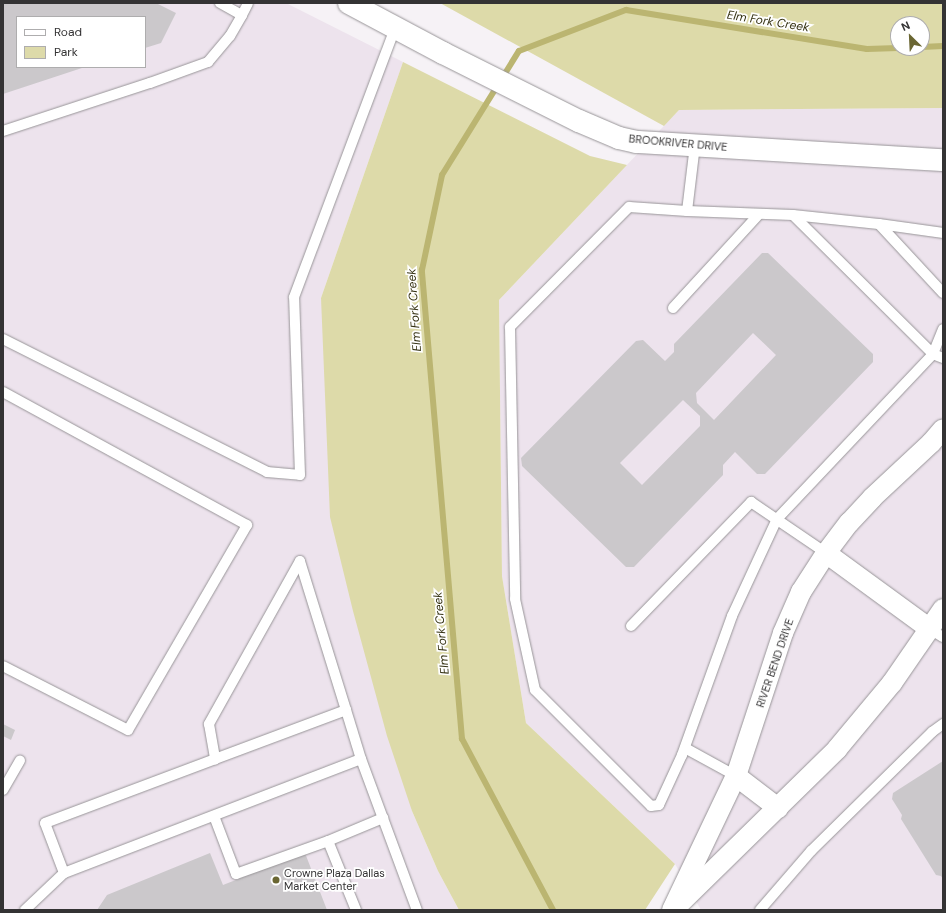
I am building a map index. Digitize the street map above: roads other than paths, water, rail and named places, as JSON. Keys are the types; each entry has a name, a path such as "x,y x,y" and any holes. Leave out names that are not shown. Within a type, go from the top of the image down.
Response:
{"street":[{"name":"BROOKRIVER DRIVE","path":"349,3 443,53 579,121 607,134 637,142 943,160"},
{"name":"RIVER BEND DRIVE","path":"672,910 736,776 783,633 802,592 826,553 849,523 872,498 931,443 943,429"},
{"path":"826,553 937,633"},
{"name":"RIVER BEND DRIVE","path":"672,910 837,749 892,683 937,633 943,609"},
{"path":"736,776 778,808"}],"lane":[{"path":"220,3 242,15"},
{"path":"3,131 150,83 208,62 230,36 248,3"},
{"path":"3,339 267,472 300,475 294,297 395,28"},
{"path":"687,211 695,145"},
{"path":"943,233 879,224 793,215 629,207 510,327 515,599 535,690 651,806 659,805 685,748 732,616 777,519 933,354 943,329"},
{"path":"672,308 759,214"},
{"path":"793,215 933,354 943,358"},
{"path":"879,224 943,293"},
{"path":"3,392 247,525 128,730 3,666"},
{"path":"631,626 751,502 826,553"},
{"path":"215,759 209,724 300,561 361,759 417,910"},
{"path":"64,873 45,823 346,710"},
{"path":"760,910 811,851 932,732 943,724"},
{"path":"685,748 736,776"},
{"path":"26,910 25,908 64,873 361,759"},
{"path":"3,790 20,760"},
{"path":"214,816 236,874 328,841 383,818"},
{"path":"328,841 356,910"}],"waterway":[{"name":"Elm Fork Creek","path":"553,910 462,739 422,270 442,175 519,51 626,10 867,49 890,48"},
{"name":"Elm Fork Creek","path":"930,47 943,46"}],"place":[{"name":"Crowne Plaza Dallas Market Center","path":"276,880"}]}
